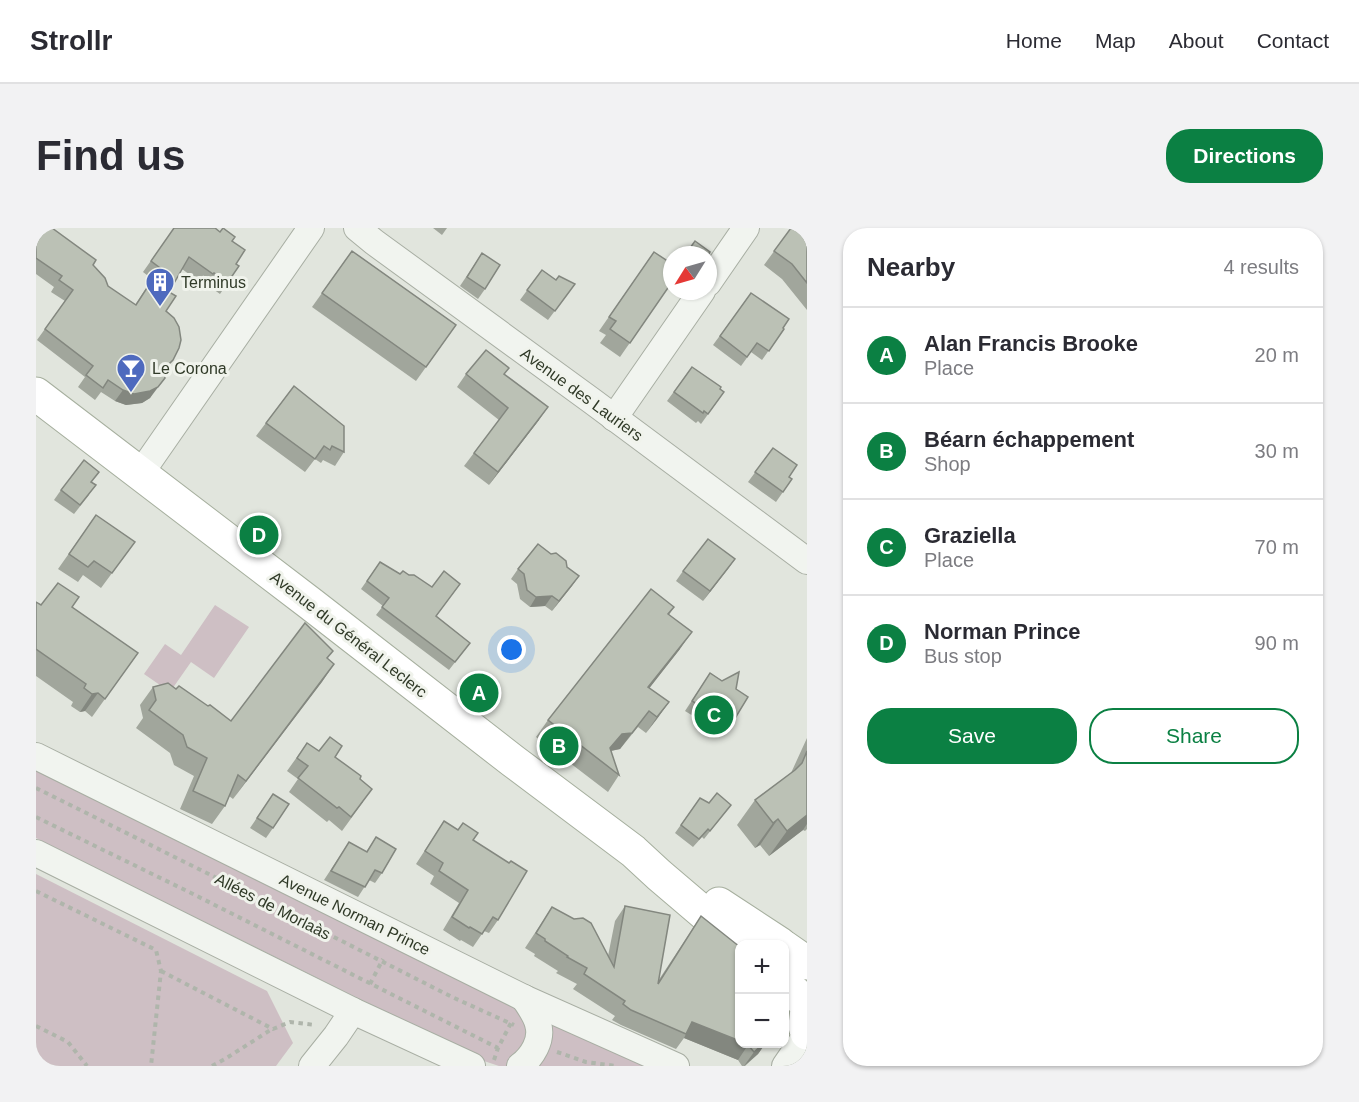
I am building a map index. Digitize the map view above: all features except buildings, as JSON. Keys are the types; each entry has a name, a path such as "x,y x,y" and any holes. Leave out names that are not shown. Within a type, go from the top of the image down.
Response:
{"main road":[{"name":"Avenue du Général Leclerc","path":"36,394 633,851 735,941"},
{"name":"Avenue du Général Leclerc","path":"633,851 661,865 773,940"},
{"path":"789,950 807,963"},
{"path":"789,988 807,1004"},
{"path":"807,1010 805,1026 807,1034"}],"street":[{"path":"140,474 311,228"},
{"name":"Avenue des Lauriers","path":"357,228 807,561"},
{"path":"717,270 746,228"},
{"path":"614,418 696,300"},
{"name":"Avenue Norman Prince","path":"36,756 396,935 520,1007 676,1066"},
{"path":"36,853 353,1011 472,1066"},
{"path":"659,876 682,888 751,940"},
{"path":"789,968 807,984"},
{"path":"520,1007 536,1017 540,1027 534,1051 520,1066"},
{"path":"312,1066 353,1011"},
{"path":"785,1066 807,1034"}],"path":[{"name":"Allées de Morlaàs","path":"36,788 452,997 511,1024"},
{"name":"Allées de Morlaàs","path":"36,817 498,1048"},
{"path":"36,891 156,950 160,971 151,1066"},
{"path":"370,984 396,935"},
{"path":"160,971 273,1029"},
{"path":"492,1066 498,1048 520,1007"},
{"path":"212,1066 273,1029 290,1022 319,1026"},
{"path":"36,1026 69,1042 87,1066"},
{"path":"537,1044 586,1062 617,1066"},
{"path":"225,1059 227,1066"}],"shaded area":[{"path":"215,605 249,627 214,678 191,662 170,692 144,674 165,644 181,655"},
{"path":"36,767 518,1005 532,1038 508,1066 499,1066 484,1061 36,838"},
{"path":"36,874 267,991 293,1043 276,1066 36,1066"},
{"path":"545,1021 658,1066 531,1066"}],"place":[{"name":"Terminus","path":"160,308"},
{"name":"Le Corona","path":"131,394"},
{"name":"Norman Prince","path":"259,535"},
{"name":"Alan Francis Brooke","path":"479,693"},
{"name":"Graziella","path":"714,715"},
{"name":"Béarn échappement","path":"559,746"}]}
